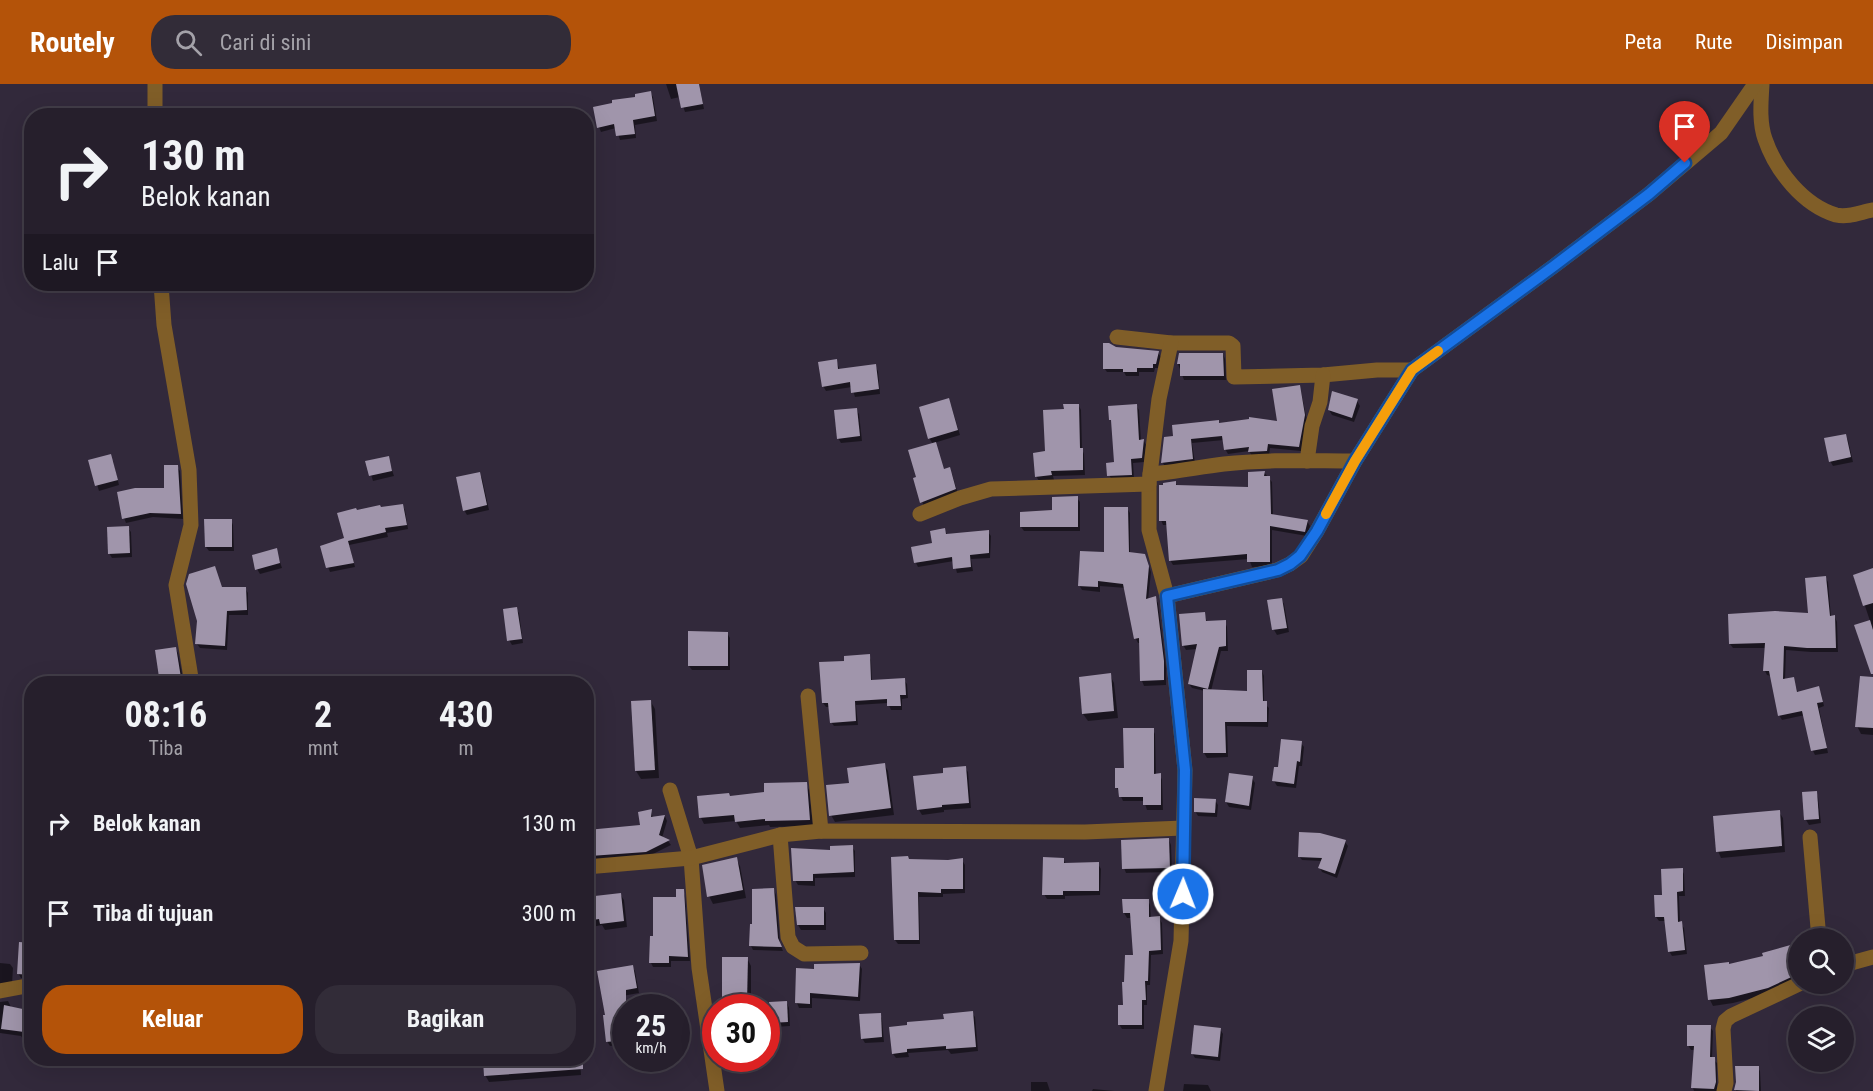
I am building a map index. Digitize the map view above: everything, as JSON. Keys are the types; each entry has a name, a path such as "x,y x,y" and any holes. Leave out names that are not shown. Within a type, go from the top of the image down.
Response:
{"street":[{"path":"155,84 155,108"},
{"path":"1167,596 1278,570 1300,556 1317,531 1355,461 1412,370 1649,194 1721,133 1755,84"},
{"path":"1762,84 1761,111 1765,138 1777,165 1791,184 1817,206 1838,215 1850,216 1873,210"},
{"path":"162,291 164,325 189,470 191,525 176,585 191,676"},
{"path":"1117,337 1171,343 1229,343 1233,346 1233,377 1412,370"},
{"path":"1156,1091 1181,941 1185,770 1167,596 1149,530 1150,479 1158,399 1171,343"},
{"path":"1307,460 1312,426 1320,402 1323,375"},
{"path":"920,514 960,498 991,489 1150,479 1174,472 1224,464 1279,460 1355,461"},
{"path":"808,696 821,831"},
{"path":"670,790 691,858 699,968 717,1091"},
{"path":"594,866 691,858 780,835 821,831 1085,832 1183,828"},
{"path":"780,835 788,937 792,947 804,954 861,953"},
{"path":"1810,837 1818,928"},
{"path":"1854,962 1873,957"},
{"path":"0,991 24,986"},
{"path":"1724,1091 1726,1083 1723,1029 1725,1020 1788,989"}],"building":[{"path":"676,84 699,84 703,104 681,108"},
{"path":"651,91 655,116 633,120 635,134 616,136 614,124 597,128 593,107 612,103 612,100 635,97 635,94"},
{"path":"1103,343 1116,347 1159,351 1156,364 1153,364 1153,368 1137,368 1137,372 1103,369"},
{"path":"1179,353 1223,353 1224,376 1180,376 1180,364 1177,364"},
{"path":"837,359 838,369 876,364 879,389 851,393 850,382 822,387 818,362"},
{"path":"1300,385 1305,415 1299,447 1268,444 1267,451 1248,452 1249,447 1224,450 1222,436 1191,439 1193,459 1161,463 1164,437 1173,436 1172,425 1219,420 1219,423 1249,419 1249,417 1277,421 1272,389"},
{"path":"1332,391 1358,399 1352,418 1328,410"},
{"path":"949,398 958,430 928,439 919,407"},
{"path":"1063,404 1079,404 1083,470 1051,471 1052,475 1035,477 1033,453 1045,451 1043,410 1064,409"},
{"path":"1137,404 1139,440 1144,439 1142,458 1131,459 1132,475 1107,476 1106,463 1114,462 1108,406"},
{"path":"857,408 860,436 837,439 834,410"},
{"path":"1846,434 1851,457 1829,462 1824,438"},
{"path":"936,442 944,469 950,467 956,489 920,503 913,478 916,477 908,450"},
{"path":"111,454 118,480 95,486 88,460"},
{"path":"389,456 392,471 369,476 365,461"},
{"path":"164,465 178,465 181,514 150,513 122,519 117,492 135,488 164,488"},
{"path":"1265,471 1264,476 1270,476 1271,514 1308,520 1305,532 1270,526 1270,562 1247,562 1247,554 1169,561 1166,521 1159,521 1159,485 1176,481 1176,485 1248,487 1248,472"},
{"path":"480,472 487,505 463,511 456,477"},
{"path":"1078,496 1078,527 1020,527 1020,512 1052,510 1052,497"},
{"path":"403,504 407,525 385,528 386,532 348,541 354,563 326,568 320,546 344,538 337,513 356,508 357,510 380,505 381,507"},
{"path":"1104,507 1128,507 1129,552 1145,554 1149,566 1146,599 1156,596 1164,661 1164,680 1140,681 1139,638 1134,639 1123,584 1098,581 1098,587 1078,586 1080,551 1104,552"},
{"path":"204,519 232,519 232,547 205,547"},
{"path":"129,526 130,553 108,554 107,527"},
{"path":"945,528 946,534 989,530 989,553 970,555 971,567 953,569 952,557 914,563 911,547 932,543 930,531"},
{"path":"277,548 280,563 255,570 252,555"},
{"path":"215,566 222,587 246,587 247,610 227,611 225,646 195,644 197,621 186,584 189,574"},
{"path":"1873,568 1873,603 1863,606 1853,575"},
{"path":"1826,576 1830,616 1835,615 1836,648 1784,646 1783,679 1794,677 1797,692 1819,686 1823,702 1817,703 1827,748 1811,751 1802,711 1778,716 1769,671 1763,671 1765,643 1729,644 1728,614 1775,611 1808,613 1805,578"},
{"path":"1282,598 1287,628 1272,630 1267,600"},
{"path":"517,607 522,639 507,641 503,609"},
{"path":"1205,612 1206,621 1226,620 1226,646 1219,647 1208,689 1188,684 1197,644 1182,646 1179,614"},
{"path":"1870,620 1873,630 1873,674 1871,674 1854,625"},
{"path":"688,631 728,632 728,666 688,666"},
{"path":"176,647 181,676 159,676 155,650"},
{"path":"870,654 871,680 905,678 906,695 900,695 901,706 887,706 887,699 855,701 856,721 830,723 828,703 822,703 819,662 844,661 844,656"},
{"path":"1247,670 1262,670 1263,701 1267,701 1267,722 1225,722 1226,753 1203,753 1203,689 1247,691"},
{"path":"1111,673 1114,711 1082,714 1079,677"},
{"path":"1860,676 1873,677 1873,728 1855,727"},
{"path":"651,700 655,770 635,771 631,701"},
{"path":"1123,728 1154,728 1154,774 1161,773 1161,805 1143,805 1143,797 1119,797 1118,788 1115,788 1115,768 1124,768"},
{"path":"1281,739 1302,741 1300,762 1297,761 1294,784 1272,781 1274,767 1278,767"},
{"path":"885,763 891,808 829,816 826,785 849,783 847,768"},
{"path":"966,766 969,803 917,810 913,776 943,773 943,768"},
{"path":"1229,773 1253,776 1249,806 1225,802"},
{"path":"807,782 810,820 765,821 765,819 735,822 734,815 699,818 697,796 729,793 730,796 764,792 764,783"},
{"path":"1817,791 1819,819 1804,820 1802,792"},
{"path":"1194,798 1216,799 1215,813 1194,812"},
{"path":"652,809 651,817 665,815 659,835 670,840 646,852 594,856 594,829 640,825 638,812"},
{"path":"1780,810 1782,846 1716,852 1713,816"},
{"path":"1299,832 1320,833 1346,840 1335,874 1318,868 1322,858 1298,857"},
{"path":"1169,838 1170,868 1122,869 1121,840"},
{"path":"853,845 854,872 813,874 813,881 793,881 791,848 830,850 830,846"},
{"path":"908,856 909,859 963,858 963,889 941,889 941,893 918,892 919,940 894,940 891,857"},
{"path":"737,857 743,890 707,897 702,865"},
{"path":"1043,857 1064,858 1064,863 1099,862 1099,891 1063,891 1063,895 1042,895"},
{"path":"1683,868 1683,891 1677,892 1678,922 1682,921 1685,950 1668,952 1664,917 1655,917 1654,895 1662,895 1661,869"},
{"path":"774,888 778,938 782,947 749,946 750,924 752,924 752,889"},
{"path":"676,889 684,889 688,957 669,956 669,963 649,963 650,936 653,936 653,897 676,897"},
{"path":"621,893 624,921 600,924 599,919 594,920 594,896"},
{"path":"1122,899 1149,899 1149,917 1160,916 1161,950 1149,951 1148,981 1145,981 1146,1000 1142,1000 1142,1025 1118,1025 1118,1005 1123,1005 1122,982 1124,982 1125,955 1133,955 1130,913 1123,913"},
{"path":"795,907 824,907 824,925 797,925"},
{"path":"19,942 24,942 24,974 17,974"},
{"path":"1788,946 1788,979 1768,988 1729,998 1708,1000 1704,965 1729,962 1729,964 1763,956 1762,953"},
{"path":"722,957 748,957 747,994 722,994"},
{"path":"860,963 858,997 810,993 810,1004 795,1003 796,968 814,969 814,964"},
{"path":"633,965 637,988 626,990 626,994 612,994 612,1041 606,1042 603,1015 605,1015 597,971"},
{"path":"780,1001 787,1001 788,1022 780,1022"},
{"path":"4,1005 24,1009 24,1032 1,1029"},
{"path":"973,1011 976,1047 946,1049 946,1046 907,1049 907,1052 892,1054 889,1027 907,1025 907,1022 944,1019 943,1014"},
{"path":"881,1013 882,1037 861,1039 859,1014"},
{"path":"1194,1025 1221,1028 1218,1057 1191,1054"},
{"path":"1687,1025 1711,1025 1710,1057 1715,1057 1714,1089 1691,1088 1694,1046 1687,1046"},
{"path":"483,1066 583,1066 583,1069 484,1076"},
{"path":"1735,1066 1759,1066 1759,1091 1734,1090"}],"slow traffic":[{"path":"1326,514 1355,461 1412,370 1438,351"}],"route":[{"path":"1183,894 1185,770 1167,596 1278,570 1300,556 1317,531 1355,461 1412,370 1649,194 1685,163"}]}
